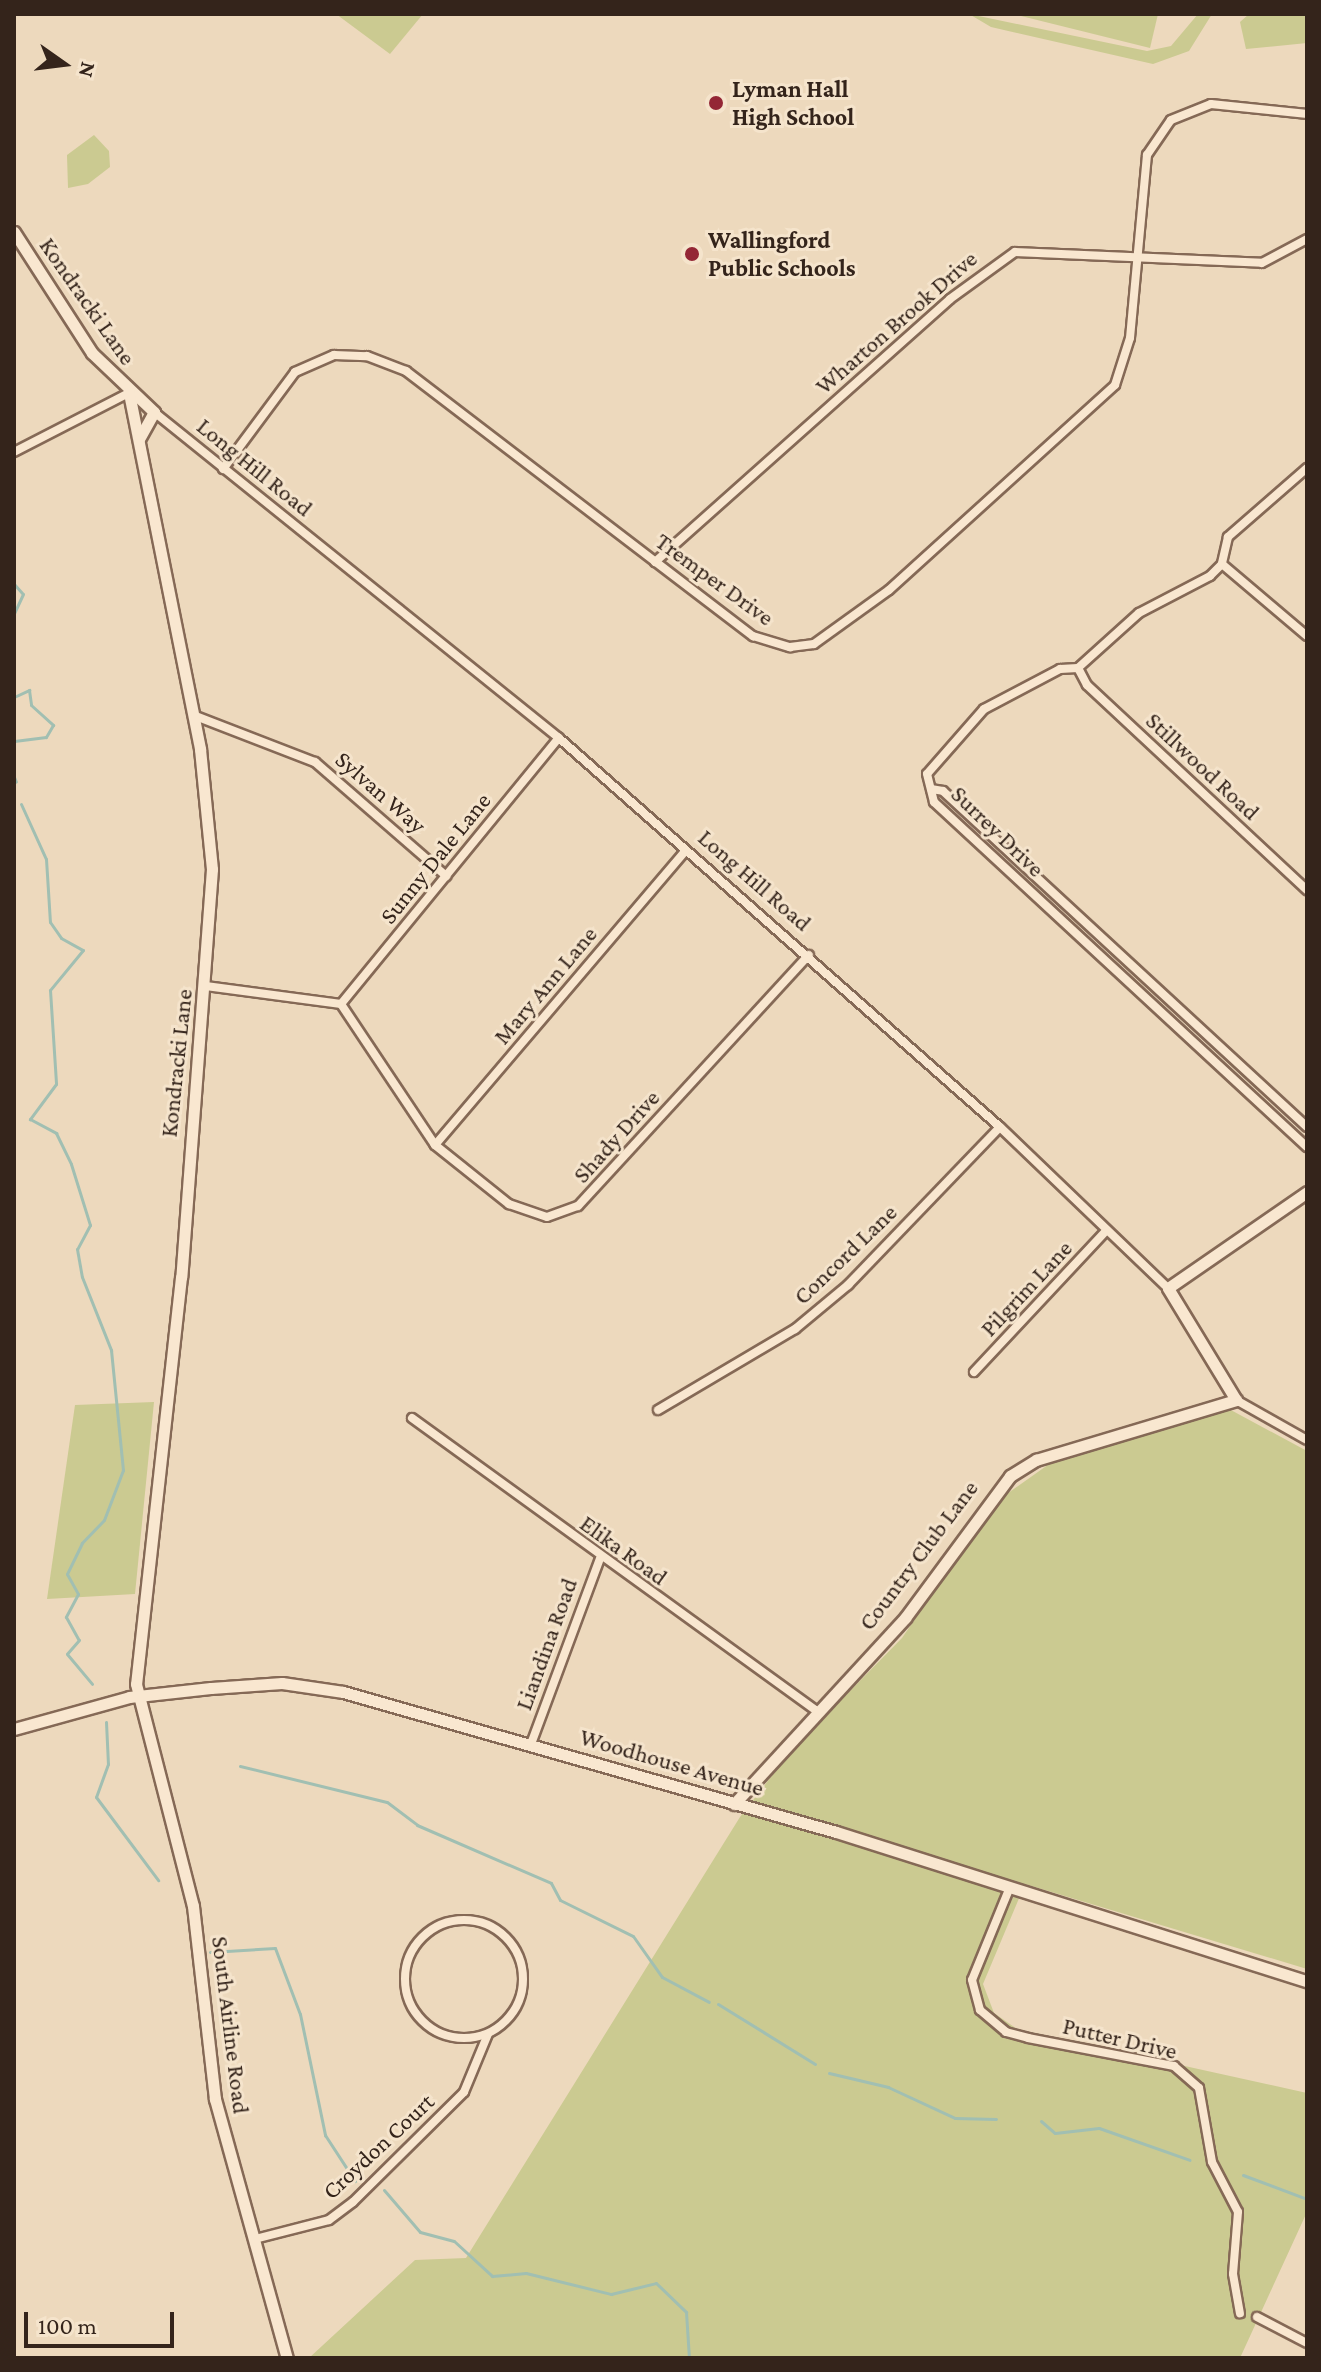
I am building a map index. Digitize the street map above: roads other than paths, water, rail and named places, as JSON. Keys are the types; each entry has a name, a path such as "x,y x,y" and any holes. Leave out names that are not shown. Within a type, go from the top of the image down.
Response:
{"main road":[{"name":"Kondracki Lane","path":"14,232 92,353 129,393 193,715 212,851 206,986 139,1696"},
{"name":"Long Hill Road","path":"129,393 154,412"},
{"path":"139,439 154,412"},
{"path":"1168,1288 1307,1192"},
{"name":"Long Hill Road","path":"1168,1288 1236,1400"},
{"name":"Country Club Lane","path":"734,1804 815,1710 905,1618 1010,1476 1036,1460 1236,1400"},
{"name":"Woodhouse Avenue","path":"14,1729 139,1696 300,1685 388,1701 1010,1887 1307,1981"},
{"name":"South Airline Road","path":"139,1696 193,1906 213,2089 287,2358"}],"street":[{"name":"Tremper Drive","path":"223,469 295,372 334,355 367,356 406,371 655,562 767,642 803,647 834,635 1110,392 1126,358 1147,155 1171,120 1211,104 1307,114"},
{"name":"Wharton Brook Drive","path":"655,562 997,262 1041,248 1262,263 1307,239"},
{"path":"14,452 129,393"},
{"name":"Long Hill Road","path":"154,412 559,738 809,955 1000,1127 1168,1288"},
{"path":"931,789 932,764 984,709 1060,669 1078,668 1139,613 1222,564 1228,537 1307,468"},
{"path":"1222,564 1307,636"},
{"name":"Stillwood Road","path":"1078,668 1087,685 1307,890"},
{"name":"Sylvan Way","path":"193,715 315,762 446,876"},
{"name":"Sunny Dale Lane","path":"341,1004 559,738"},
{"name":"Surrey Drive","path":"1307,1127 943,791 931,789 934,802 1307,1147"},
{"name":"Mary Ann Lane","path":"435,1145 686,850"},
{"name":"Shady Drive","path":"341,1004 435,1145 509,1204 547,1217 578,1206 809,955"},
{"path":"206,986 341,1004"},
{"name":"Concord Lane","path":"658,1410 795,1329 848,1285 1000,1127"},
{"name":"Pilgrim Lane","path":"974,1372 1106,1231"},
{"name":"Long Hill Road","path":"1236,1400 1307,1440"},
{"name":"Elika Road","path":"412,1418 600,1558 815,1710"},
{"name":"Liandina Road","path":"531,1744 600,1558"},
{"name":"Putter Drive","path":"1010,1887 972,1980 980,2010 1028,2038 1174,2066 1199,2088 1212,2162 1238,2212 1233,2274 1240,2313"},
{"name":"Croydon Court","path":"255,2239 329,2220 353,2202 464,2092 488,2034 519,2001 518,1956 486,1924 441,1925 409,1957 410,2003 442,2034 488,2034"},
{"path":"1257,2317 1307,2343"}],"waterway":[{"path":"14,584 23,594 14,613"},
{"path":"14,697 29,690 31,705 53,725 46,737 14,741"},
{"path":"14,777 16,782"},
{"path":"21,804 46,859 50,922 61,938 83,950 50,990 56,1084 30,1119 56,1133 71,1164 90,1225 77,1249 82,1277 111,1350 123,1470 104,1520 82,1543 67,1574 78,1594 66,1617 79,1640 67,1654 92,1684"},
{"path":"106,1722 108,1764 96,1797 158,1880"},
{"path":"240,1766 387,1802 417,1825 551,1883 560,1900 633,1936 662,1977 709,2002"},
{"path":"210,1952 275,1948 300,2014 325,2135 355,2181"},
{"path":"718,2004 815,2064"},
{"path":"829,2073 888,2087 955,2118 996,2119"},
{"path":"1041,2121 1055,2133 1099,2128 1190,2160"},
{"path":"1243,2175 1307,2199"},
{"path":"384,2190 420,2232 454,2241 492,2276 526,2273 611,2294 656,2283 686,2312 689,2358"}],"place":[{"name":"Lyman Hall High School","path":"716,103"},
{"name":"Wallingford Public Schools","path":"692,254"}]}
